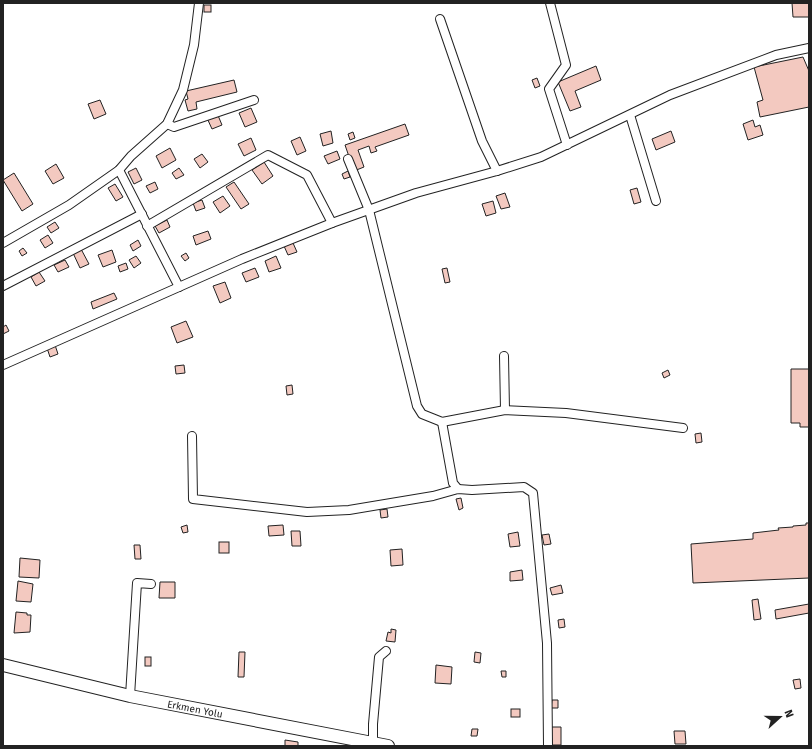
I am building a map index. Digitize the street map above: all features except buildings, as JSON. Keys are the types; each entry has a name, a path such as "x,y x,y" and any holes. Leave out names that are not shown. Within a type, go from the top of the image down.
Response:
{"street":[{"path":"3,243 69,205 119,170 131,156 167,124 183,90 194,46 199,3"},
{"path":"550,3 566,66 548,89 567,145"},
{"path":"440,19 482,142 497,171"},
{"path":"3,365 242,259 332,223 416,193 497,171 540,157 670,95 776,55 809,48"},
{"path":"167,124 174,127 254,100"},
{"path":"630,114 656,201"},
{"path":"148,226 268,155 307,175 332,223"},
{"path":"348,159 369,210 417,406 422,414 442,422 505,410 566,413 683,428"},
{"path":"119,170 179,287"},
{"path":"3,286 142,214"},
{"path":"504,356 505,410"},
{"path":"442,422 453,483 458,489"},
{"path":"192,436 193,499 307,512 349,510 433,496 458,489 472,490 524,487 533,493 547,643 548,746"},
{"path":"130,696 137,583 151,584"},
{"path":"373,745 373,724 379,657 386,651"},
{"name":"Erkmen Yolu","path":"3,665 130,696 373,745 388,746"}]}
